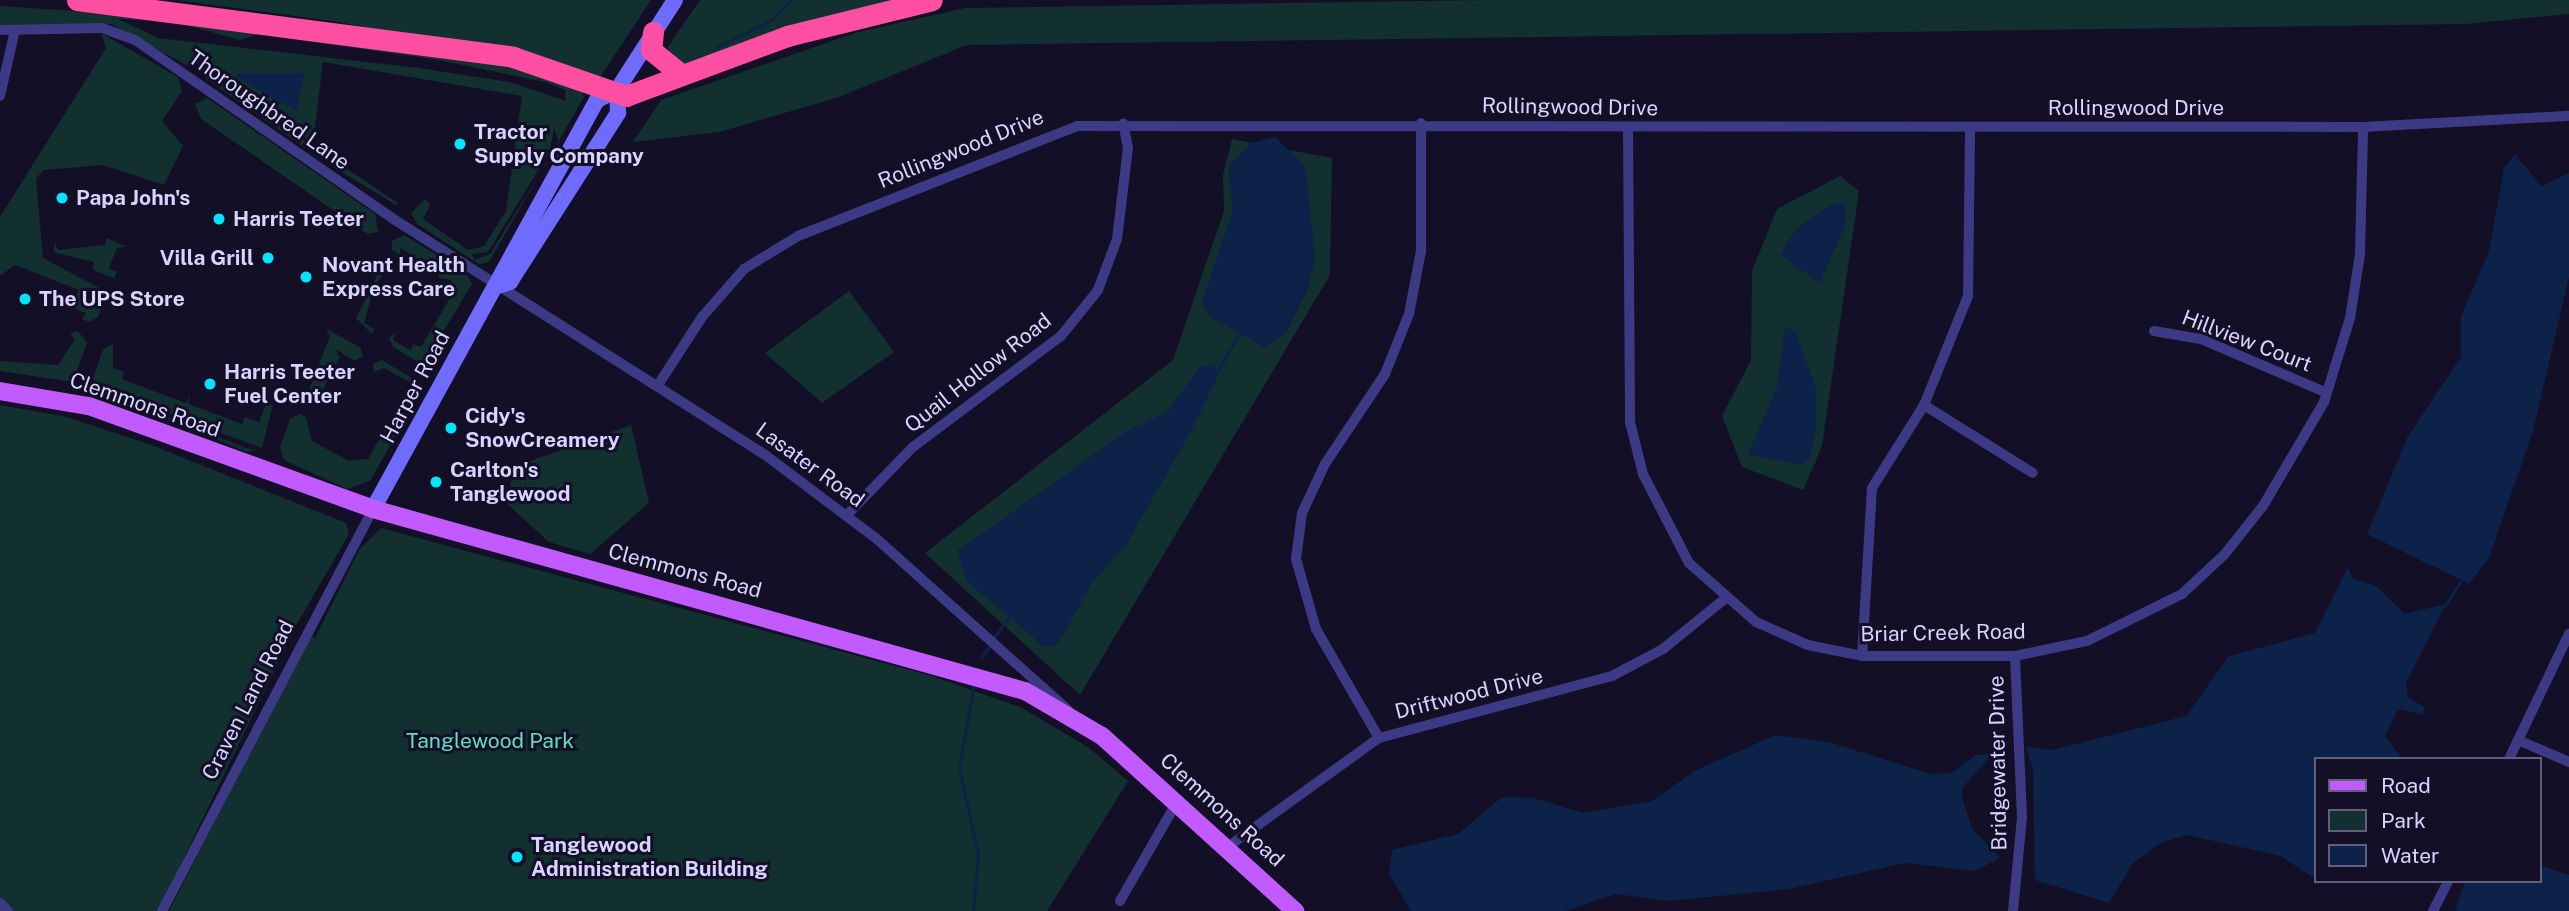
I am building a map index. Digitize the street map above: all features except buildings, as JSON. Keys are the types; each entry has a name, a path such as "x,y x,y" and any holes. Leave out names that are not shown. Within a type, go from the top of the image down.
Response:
{"highway":[{"path":"77,0 500,55 634,94 681,74 835,21 932,0"},
{"path":"659,24 651,50 681,74"}],"main road":[{"name":"Harper Road","path":"373,509 497,286 496,274 597,100 617,90 675,0"},
{"name":"Harper Road","path":"497,286 510,282 618,113 617,90"},
{"name":"Clemmons Road","path":"0,391 89,406 373,509 960,670 1071,714 1178,800 1295,911"}],"street":[{"name":"Thoroughbred Lane","path":"0,30 102,28 125,34 497,286"},
{"path":"0,96 15,30"},
{"name":"Rollingwood Drive","path":"658,385 702,317 744,269 798,236 1030,139 1077,126 1123,123 1421,123 1628,128 2363,127 2569,116"},
{"name":"Quail Hollow Road","path":"847,516 913,447 1061,336 1098,290 1117,239 1128,148 1123,123"},
{"path":"1380,738 1316,629 1296,559 1302,513 1325,464 1385,374 1409,314 1421,251 1421,123"},
{"path":"1861,656 1868,501 1888,456 1924,405 1968,296 1970,127"},
{"name":"Briar Creek Road","path":"1628,128 1630,422 1663,522 1689,563 1756,622 1808,645 1861,656 2015,656 2087,640 2182,594 2224,555 2263,506 2327,393 2350,318 2360,254 2363,127"},
{"name":"Lasater Road","path":"497,286 658,385 847,516 1071,714"},
{"name":"Hillview Court","path":"2154,331 2201,339 2327,393"},
{"path":"1924,405 2033,473"},
{"name":"Craven Land Road","path":"162,911 373,509"},
{"name":"Driftwood Drive","path":"1229,846 1380,738 1612,676 1663,649 1727,597"},
{"path":"2510,757 2569,634"},
{"name":"Bridgewater Drive","path":"2013,911 2022,817 2015,656"},
{"path":"2518,740 2569,762"},
{"path":"1120,901 1178,800"},
{"path":"2433,911 2447,883"},
{"path":"0,903 8,911"}],"green space":[{"path":"175,0 651,0 601,76 339,22"},
{"path":"700,0 897,0 683,65 667,48"},
{"path":"1486,0 2569,0 2569,14 2465,24 967,45 836,98 719,132 633,142 661,100 858,32 965,8"},
{"path":"0,6 138,15 517,65 579,86 584,97 558,141 554,128 550,151 488,252 472,254 475,260 490,254 539,175 489,262 479,264 417,224 411,213 425,199 430,205 423,219 468,250 484,246 506,211 522,96 323,62 313,143 286,128 309,144 305,148 205,78 210,51 196,66 188,66 111,24 0,25","holes":["118,19 175,22 240,40 259,34 438,60 545,82 565,90 566,101 509,82 419,68 158,38"]},
{"path":"101,33 178,77 182,91 162,121 183,146 164,185 103,165 43,170 36,179 43,258 105,291 98,317 89,322 82,319 86,313 65,305 73,303 79,290 15,265 0,276 0,217 106,48"},
{"path":"207,98 375,214 378,232 368,234 201,119 195,104"},
{"path":"1232,139 1332,158 1330,275 1080,695 925,553 1173,360 1224,211 1223,175"},
{"path":"329,157 398,203 396,205 330,165"},
{"path":"1840,176 1859,191 1822,446 1803,490 1742,467 1722,416 1751,360 1752,271 1777,209"},
{"path":"404,235 465,272 472,284 423,365 393,347 389,338 396,332 393,340 410,350 414,344 421,347 453,293 451,280 439,278 437,270 400,248 400,255 392,250 392,241"},
{"path":"107,238 126,247 117,248 109,268 117,272 114,278 93,270 94,262 53,252 55,243 58,250 105,245"},
{"path":"385,259 390,266 374,287 364,323 374,329 380,324 371,333 356,318"},
{"path":"849,291 894,352 822,403 765,353"},
{"path":"326,329 360,347 363,356 355,361 335,349 340,357 317,401 306,404 300,396 307,396 314,377 307,373 316,372 330,336"},
{"path":"78,331 87,343 73,382 0,371 0,361 58,365 75,339 70,334"},
{"path":"113,344 113,368 124,372 122,379 167,396 186,403 190,396 189,404 242,424 245,417 259,422 265,406 273,404 262,448 103,390 93,379 103,349"},
{"path":"382,360 418,382 420,393 370,481 347,489 284,460 280,447 290,419 299,414 306,417 312,441 349,461 368,459 411,383 384,368 374,372 373,364"},
{"path":"118,398 249,449 257,450 247,452"},
{"path":"0,405 67,417 151,445 346,523 349,534 297,624 158,911 0,911"},
{"path":"631,425 649,503 590,554 549,542 505,502 516,466"},
{"name":"Tanglewood Park","path":"381,528 932,676 1022,708 1088,747 1128,781 1047,911 169,911 310,634 315,638 359,550"}],"water":[{"path":"239,73 304,73 297,111 236,77"},
{"path":"1275,137 1305,165 1315,257 1309,287 1286,333 1265,348 1210,317 1202,302 1233,210 1228,166 1251,143"},
{"path":"2515,154 2541,186 2569,173 2569,277 2533,431 2489,558 2469,584 2367,534 2408,436 2461,357 2461,317 2489,251 2504,168"},
{"path":"1833,203 1846,205 1845,225 1820,283 1780,255 1795,230"},
{"path":"1785,326 1796,333 1816,388 1816,428 1810,458 1802,465 1748,454 1777,388"},
{"path":"1215,364 1216,380 1190,433 1126,545 1091,584 1054,647 1042,645 967,581 957,551 1127,431 1167,412 1199,368"},
{"path":"2348,567 2352,578 2376,586 2405,614 2446,604 2406,682 2408,697 2424,707 2423,715 2398,709 2385,736 2401,757 2314,757 2314,878 2281,856 2187,835 2161,843 2133,863 2109,903 2035,880 2033,770 2026,746 2052,750 2186,716 2229,656 2315,633"},
{"path":"1776,735 1829,742 1931,774 1951,773 1976,755 1993,754 1963,787 1962,798 1972,828 2000,858 1975,871 1905,863 1789,889 1669,901 1616,894 1565,911 1411,911 1389,874 1392,850 1458,834 1502,797 1534,798 1583,813 1652,801 1696,770"},
{"path":"2541,866 2569,875 2569,911 2455,911 2464,883 2541,883"}],"waterway":[{"path":"715,48 772,20 792,0"},
{"path":"1214,377 1239,334"},
{"path":"2445,606 2460,582"},
{"path":"994,637 1011,615"},
{"path":"981,658 990,646"},
{"path":"973,911 978,854 959,768 974,684"}],"place":[{"name":"Tractor Supply Company","path":"460,144"},
{"name":"Papa John's","path":"62,198"},
{"name":"Harris Teeter","path":"219,219"},
{"name":"Villa Grill","path":"268,258"},
{"name":"Novant Health Express Care","path":"306,277"},
{"name":"The UPS Store","path":"25,299"},
{"name":"Harris Teeter Fuel Center","path":"210,384"},
{"name":"Cidy's SnowCreamery","path":"451,428"},
{"name":"Carlton's Tanglewood","path":"436,482"},
{"name":"Tanglewood Administration Building","path":"517,857"}]}
